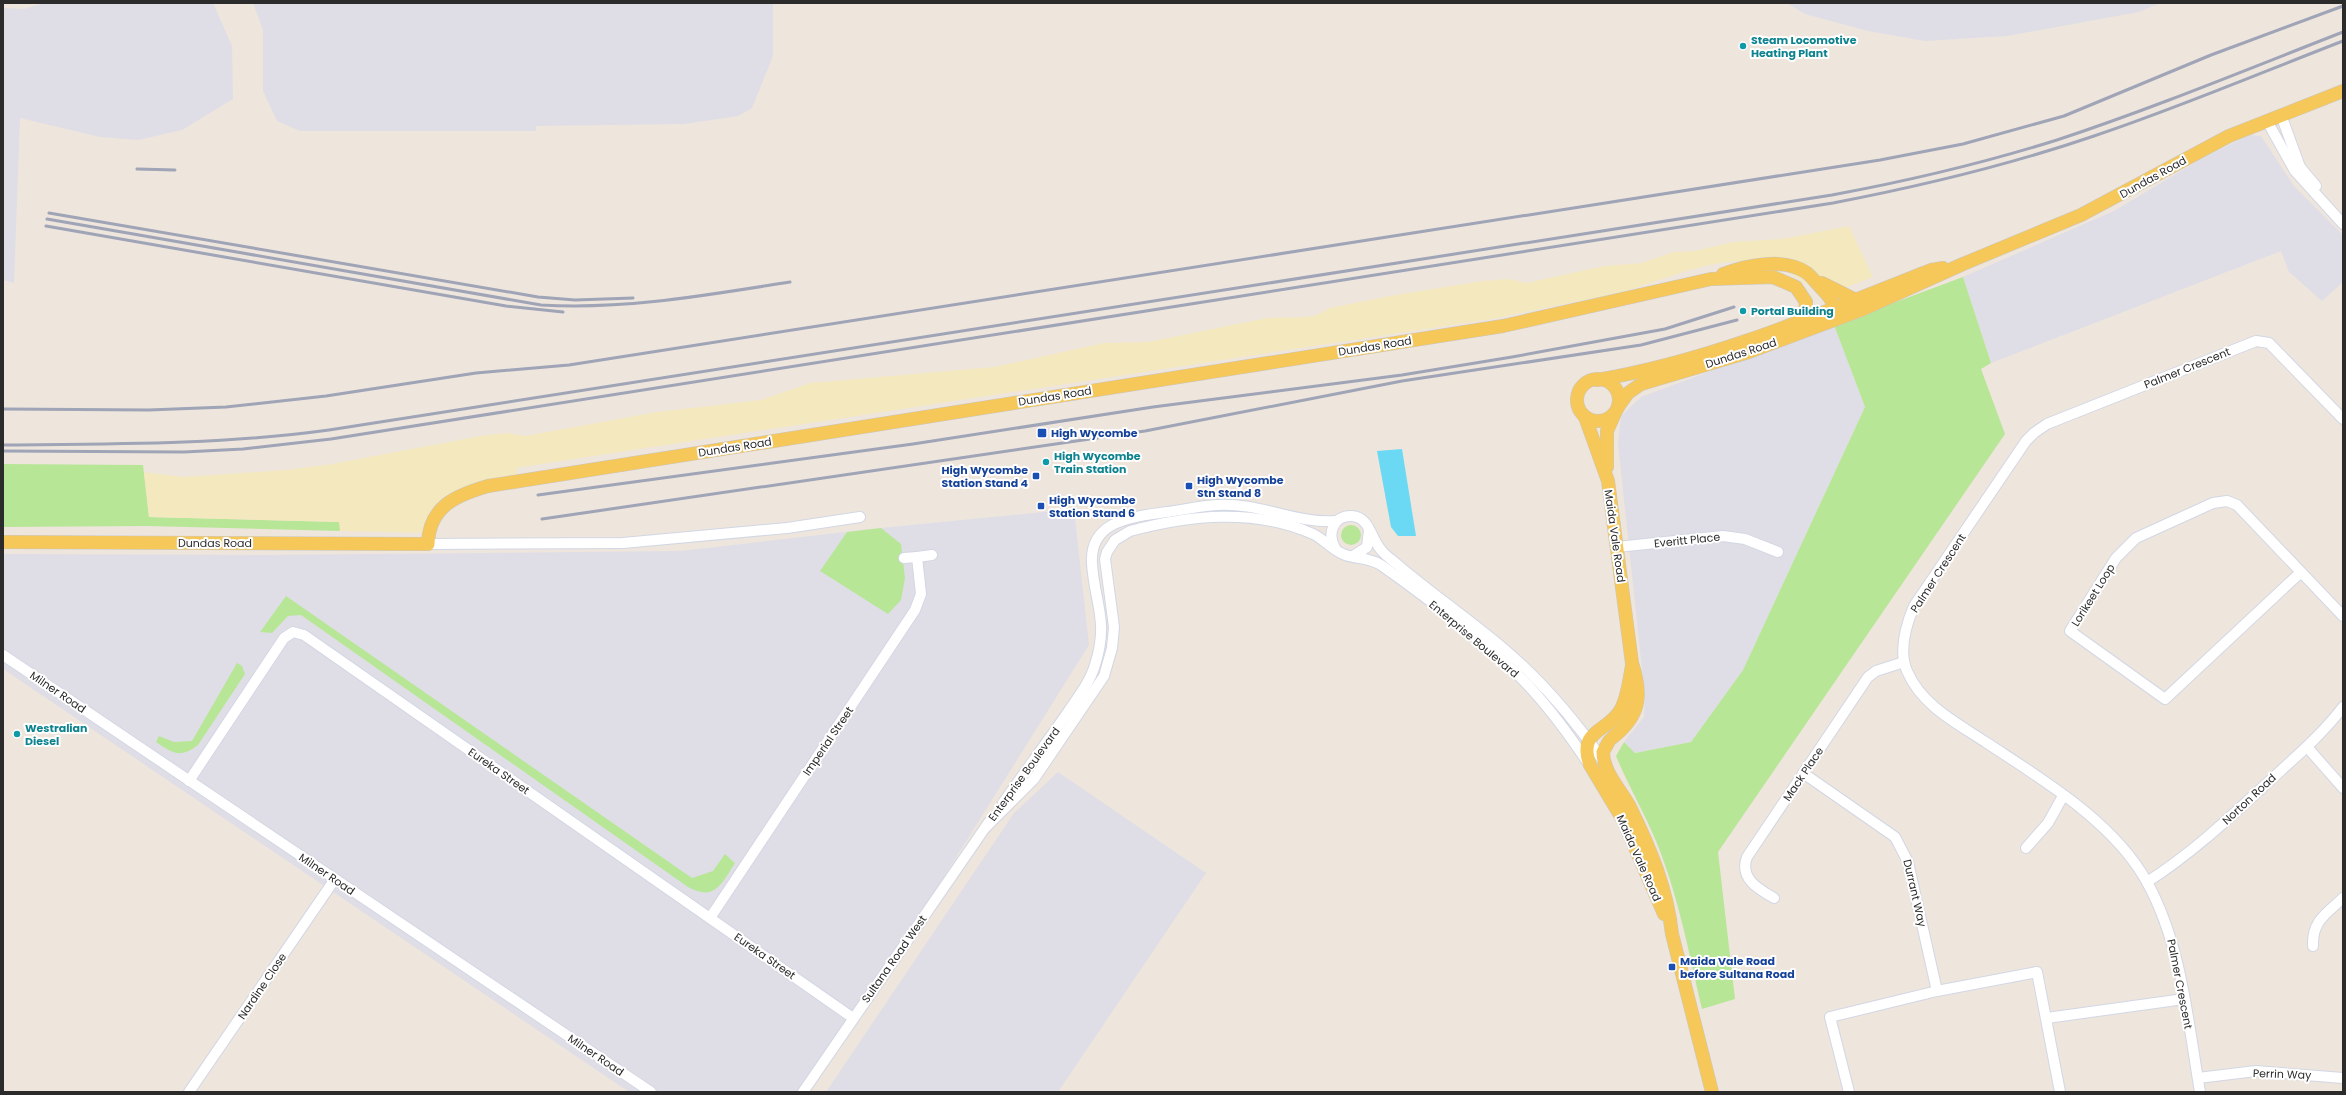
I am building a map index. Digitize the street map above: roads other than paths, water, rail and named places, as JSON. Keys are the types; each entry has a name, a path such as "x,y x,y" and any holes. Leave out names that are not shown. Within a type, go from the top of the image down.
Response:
{"main road":[{"name":"Dundas Road","path":"1656,373 1742,354 1828,315 1932,279 1963,264 2081,215 2213,144 2343,91"},
{"name":"Dundas Road","path":"1656,373 1798,322 1828,315 1854,299 1931,270 1963,264"},
{"name":"Dundas Road","path":"1711,280 1735,269 1764,265 1790,267 1807,274 1854,299"},
{"name":"Dundas Road","path":"1807,274 1828,295 1828,315"},
{"name":"Dundas Road","path":"3,542 428,544 428,533 435,516 445,504 461,494 488,486 1503,326 1711,280 1773,277 1796,288 1803,296 1828,315"},
{"path":"1798,322 1807,310 1803,296"},
{"name":"Maida Vale Road","path":"1608,481 1585,417 1578,404 1577,397 1584,385 1597,380 1656,373"},
{"name":"Maida Vale Road","path":"1585,417 1591,420 1604,420 1616,410 1634,388 1656,373"},
{"path":"1597,380 1610,384 1615,388 1619,400 1616,410"},
{"name":"Maida Vale Road","path":"1616,410 1607,431 1608,481 1632,663 1638,691 1635,710 1629,723 1611,740 1603,752 1606,766 1629,805 1657,867 1670,909 1672,934"},
{"name":"Maida Vale Road","path":"1632,663 1622,708 1611,720 1592,734 1586,745 1590,765 1635,844 1672,934 1712,1092"}],"street":[{"path":"2281,115 2300,167 2343,215"},
{"path":"2267,121 2295,171 2343,224"},
{"name":"Palmer Crescent","path":"2200,1092 2172,938 2147,882 2112,834 2043,780 1928,703 1913,681 1904,662 1905,634 1914,606 2026,441 2047,424 2256,341 2269,343 2343,419"},
{"name":"Lorikeet Loop","path":"2300,572 2165,699 2070,631 2116,558 2136,538 2220,501 2237,505 2343,616"},
{"name":"Enterprise Boulevard","path":"986,827 1064,718 1084,688 1095,667 1102,636 1102,623 1092,557 1096,542 1107,528 1130,518 1229,504 1253,507 1313,521 1336,521 1353,516 1364,521 1382,551 1505,650 1550,693 1579,727 1586,745"},
{"name":"Enterprise Boulevard","path":"986,827 1034,779 1104,676 1112,648 1114,627 1105,559 1107,552 1115,540 1122,535 1140,529 1202,518 1236,516 1298,528 1321,538 1343,554 1365,558 1380,565 1477,639 1521,678 1586,745"},
{"name":"Dundas Road","path":"428,544 623,543 779,529 860,517"},
{"path":"1334,548 1331,532 1336,521"},
{"path":"1353,556 1367,546 1369,530"},
{"name":"Everitt Place","path":"1617,547 1723,536 1745,539 1778,552"},
{"path":"904,558 932,555"},
{"name":"Imperial Street","path":"710,918 915,610 921,594 917,557"},
{"name":"Eureka Street","path":"189,780 284,638 293,632 304,635 853,1018"},
{"name":"Milner Road","path":"3,655 651,1092"},
{"name":"Mack Place","path":"1774,898 1760,890 1751,882 1744,870 1744,864 1868,677 1876,671 1904,662"},
{"name":"Norton Road","path":"2147,882 2193,850 2307,747 2343,707"},
{"path":"1579,727 1590,730 1604,726"},
{"path":"1586,745 1611,740"},
{"name":"Maida Vale Road","path":"1586,745 1606,766"},
{"path":"2307,747 2343,788"},
{"name":"Durrant Way","path":"1803,774 1899,842 1908,862 1937,991"},
{"path":"2026,848 2048,823 2063,796"},
{"name":"Sultana Road West","path":"803,1092 986,827"},
{"name":"Nardine Close","path":"189,1092 335,879"},
{"path":"2313,946 2312,931 2322,917 2343,898"},
{"path":"1849,1092 1830,1017 1937,991 2037,972 2060,1092"},
{"path":"2047,1018 2184,999"},
{"name":"Perrin Way","path":"2198,1078 2256,1071 2343,1078"}],"water":[{"path":"1402,449 1416,536 1398,536 1391,527 1377,451"}],"railway":[{"path":"3,409 149,410 226,407 326,396 476,373 569,365 1880,160 1963,144 2064,116 2211,55 2343,6"},
{"path":"3,445 166,443 247,439 329,430 1832,195 1946,171 2057,140 2165,102 2343,32"},
{"path":"3,451 184,452 243,449 331,439 1833,203 1965,174 2062,147 2157,114 2343,41"},
{"path":"137,169 175,170"},
{"path":"49,213 538,297 575,300 633,298"},
{"path":"47,219 541,305 572,306 635,303 697,296 790,282"},
{"path":"46,226 506,306 563,312"},
{"path":"538,495 913,444 1153,407 1402,375 1512,357 1665,329 1734,307"},
{"path":"542,519 1145,431 1402,381 1641,345 1737,320"}],"place":[{"name":"Steam Locomotive Heating Plant","path":"1743,46"},
{"name":"Portal Building","path":"1743,311"},
{"name":"High Wycombe","path":"1042,433"},
{"name":"High Wycombe Train Station","path":"1046,462"},
{"name":"High Wycombe Station Stand 4","path":"1036,476"},
{"name":"High Wycombe Stn Stand 8","path":"1189,486"},
{"name":"High Wycombe Station Stand 6","path":"1041,506"},
{"name":"Westralian Diesel","path":"17,734"},
{"name":"Maida Vale Road before Sultana Road","path":"1672,967"}]}
